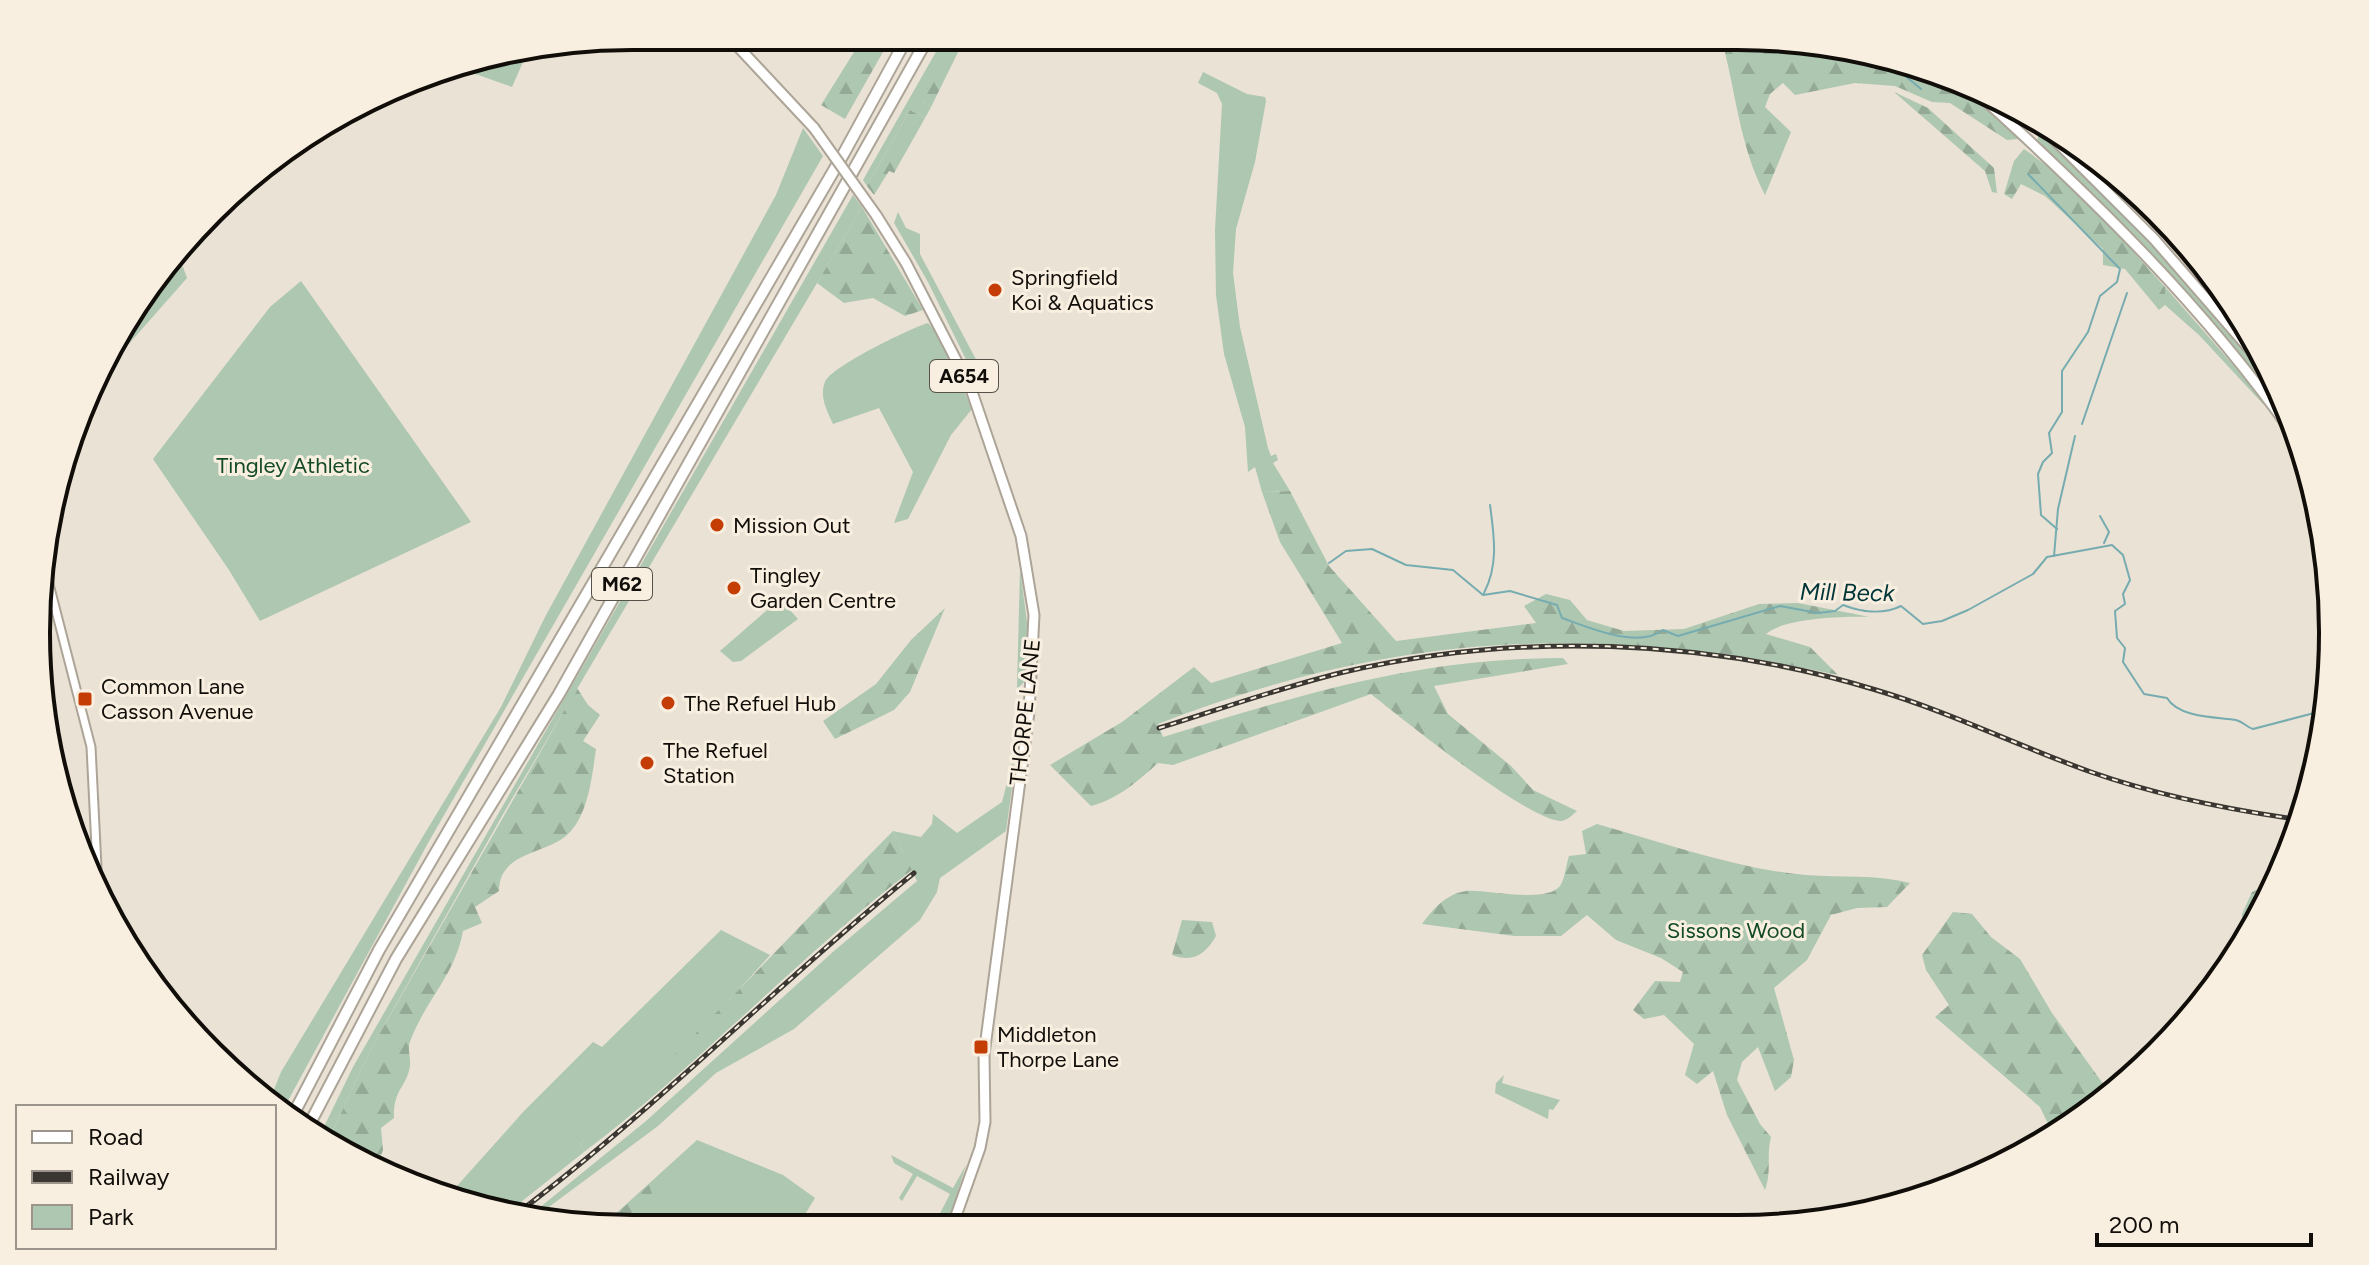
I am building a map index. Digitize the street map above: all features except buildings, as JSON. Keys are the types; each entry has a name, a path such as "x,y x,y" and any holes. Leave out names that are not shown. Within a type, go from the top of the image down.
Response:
{"highway":[{"name":"M62","path":"297,1108 379,950 837,166 900,50"},
{"name":"M62","path":"312,1119 396,959 559,694 921,50"}],"main road":[{"name":"THORPE LANE","path":"741,50 814,128 906,263 971,389 1021,536 1034,615 1029,712 984,1055 985,1122 980,1148 956,1215"},
{"path":"1998,112 2085,192 2169,280 2274,409"},
{"path":"2070,155 2154,239 2237,334"}],"street":[{"path":"51,592 91,747 97,861"}],"green space":[{"path":"855,50 884,50 845,119 821,105"},
{"path":"937,50 948,50 922,102 931,107 925,118 910,110 867,186 863,180"},
{"path":"946,50 959,50 931,107 922,102 925,83"},
{"path":"1724,50 1813,55 1850,61 1924,81 1983,105 2019,139 2007,140 1950,103 1932,102 1895,86 1855,83 1795,95 1783,83 1770,94 1765,107 1791,132 1765,195 1744,137"},
{"path":"524,60 512,87 472,73"},
{"path":"1203,72 1247,94 1265,97 1266,101 1255,162 1236,229 1233,273 1240,327 1268,448 1271,456 1276,454 1278,460 1273,463 1290,491 1262,492 1255,467 1248,472 1245,427 1224,354 1216,295 1215,230 1222,104 1217,93 1198,83"},
{"path":"1894,92 1928,108 1994,168 1997,193 1992,192 1985,171"},
{"path":"910,110 925,118 894,173 889,171 874,195 867,186"},
{"path":"803,128 823,156 428,843 287,1102 273,1091 281,1072 501,707 545,617 776,195"},
{"path":"2039,135 2047,140 2184,277 2247,352 2266,389 2138,240 2037,140"},
{"path":"2024,149 2063,179 2132,250 2165,287 2165,305 2159,310 2125,269 2103,265 2103,249 2045,196 2021,184 2012,199 2004,194 2014,161"},
{"path":"853,195 862,207 506,809 372,1047 332,1132 324,1126 353,1067"},
{"path":"862,207 923,310 905,316 873,298 844,303 817,283"},
{"path":"898,212 906,228 920,234 920,254 980,367 976,380 928,282 894,223"},
{"path":"181,265 187,278 127,346 148,309"},
{"name":"Tingley Athletic","path":"301,281 471,522 260,621 153,459 270,307"},
{"path":"2165,287 2263,399 2264,405 2199,335 2165,305"},
{"path":"928,323 939,334 972,409 951,435 908,519 894,523 913,472 879,408 833,424 824,403 823,388 830,375 855,358"},
{"path":"1290,491 1329,566 1396,641 1536,623 1524,606 1546,594 1570,600 1587,620 1624,631 1684,629 1759,604 1798,603 1870,617 1800,621 1766,634 1810,647 1838,675 1748,658 1661,648 1577,643 1494,646 1411,655 1329,670 1244,694 1158,724 1163,737 1311,694 1408,672 1458,664 1563,658 1568,664 1434,686 1448,714 1511,766 1533,790 1577,811 1561,821 1545,817 1495,788 1371,694 1173,765 1158,763 1119,794 1091,806 1050,765 1122,722 1194,667 1211,683 1342,643 1280,542 1262,492"},
{"path":"1020,569 1027,622 1026,680 1017,689"},
{"path":"780,599 798,619 741,661 733,662 720,651"},
{"path":"945,608 910,692 894,710 835,739 823,721 876,684 911,640"},
{"path":"577,688 588,705 600,715 583,741 596,749 585,806 567,835 514,861 501,878 499,891 475,907 482,923 463,931 447,975 423,1013 410,1042 408,1073 398,1094 394,1118 381,1128 383,1150 380,1157 332,1132 372,1047"},
{"path":"1012,764 1015,765 1006,831 940,878 937,892 920,920 794,1029 716,1073 658,1126 547,1209 540,1207 646,1121 834,951 917,881 893,831 921,837 932,824 933,814 957,833 1002,802"},
{"name":"Sissons Wood","path":"1597,824 1753,867 1806,875 1872,877 1910,883 1887,907 1857,908 1831,915 1807,960 1774,988 1794,1060 1791,1077 1775,1091 1758,1047 1742,1062 1737,1080 1760,1124 1771,1137 1765,1190 1727,1115 1713,1071 1697,1084 1685,1075 1694,1044 1664,1015 1644,1019 1633,1010 1655,981 1680,982 1683,972 1661,958 1616,940 1587,915 1561,936 1514,936 1422,924 1441,903 1452,895 1466,891 1529,895 1553,891 1562,883 1569,856 1586,854 1582,831"},
{"path":"893,831 912,870 829,939 668,1083 584,1152 580,1144 700,1029"},
{"path":"2260,889 2242,922 2242,914 2252,892"},
{"path":"1953,912 1972,914 1991,937 2020,959 2052,1013 2104,1085 2048,1124 2040,1107 1935,1017 1949,1005 1926,970 1922,955"},
{"path":"1182,920 1212,922 1216,936 1208,948 1193,957 1172,955"},
{"path":"721,930 770,955 678,1052 580,1144 584,1152 519,1204 456,1187 524,1111 593,1042 602,1047"},
{"path":"1504,1075 1502,1083 1560,1100 1553,1110 1549,1109 1548,1119 1495,1093 1496,1083"},
{"path":"697,1140 783,1175 815,1198 805,1215 615,1215"},
{"path":"891,1155 953,1188 966,1165 951,1215 939,1215 950,1194 917,1176 902,1201 899,1198 913,1174 894,1163"},
{"path":"649,1185 659,1215 615,1215"}],"waterway":[{"path":"1904,75 1921,89"},
{"path":"2028,174 2120,269 2117,282 2100,296 2088,332 2062,371 2062,412 2049,433 2052,453 2043,462 2038,474 2041,515 2057,529"},
{"path":"2082,424 2127,293"},
{"path":"2054,556 2058,509 2075,436"},
{"path":"1484,593 1494,561 1490,505"},
{"path":"2100,516 2109,532 2104,543"},
{"name":"Mill Beck","path":"1329,563 1346,551 1372,549 1406,565 1453,570 1483,595 1510,591 1557,605 1562,618 1586,627 1641,638 1663,630 1678,636 1780,606 1818,613 1835,611 1843,605 1872,612 1901,606 1923,624 1942,621 2033,574 2047,557 2112,545 2123,555 2130,580 2123,594 2125,604 2115,611 2117,638 2125,648 2123,662 2144,694 2167,698 2173,705 2189,713 2236,720 2253,729 2313,713"}],"railway":[{"path":"1159,728 1321,678 1410,659 1544,646 1611,646 1679,651 1811,673 1876,690 1931,708 2117,781 2195,801 2289,818"},
{"path":"527,1205 618,1132 914,873"}],"place":[{"name":"Springfield Koi & Aquatics","path":"995,290"},
{"name":"Mission Out","path":"717,525"},
{"name":"Tingley Garden Centre","path":"734,588"},
{"name":"Common Lane Casson Avenue","path":"85,699"},
{"name":"The Refuel Hub","path":"668,703"},
{"name":"The Refuel Station","path":"647,763"},
{"name":"Middleton Thorpe Lane","path":"981,1047"}]}
